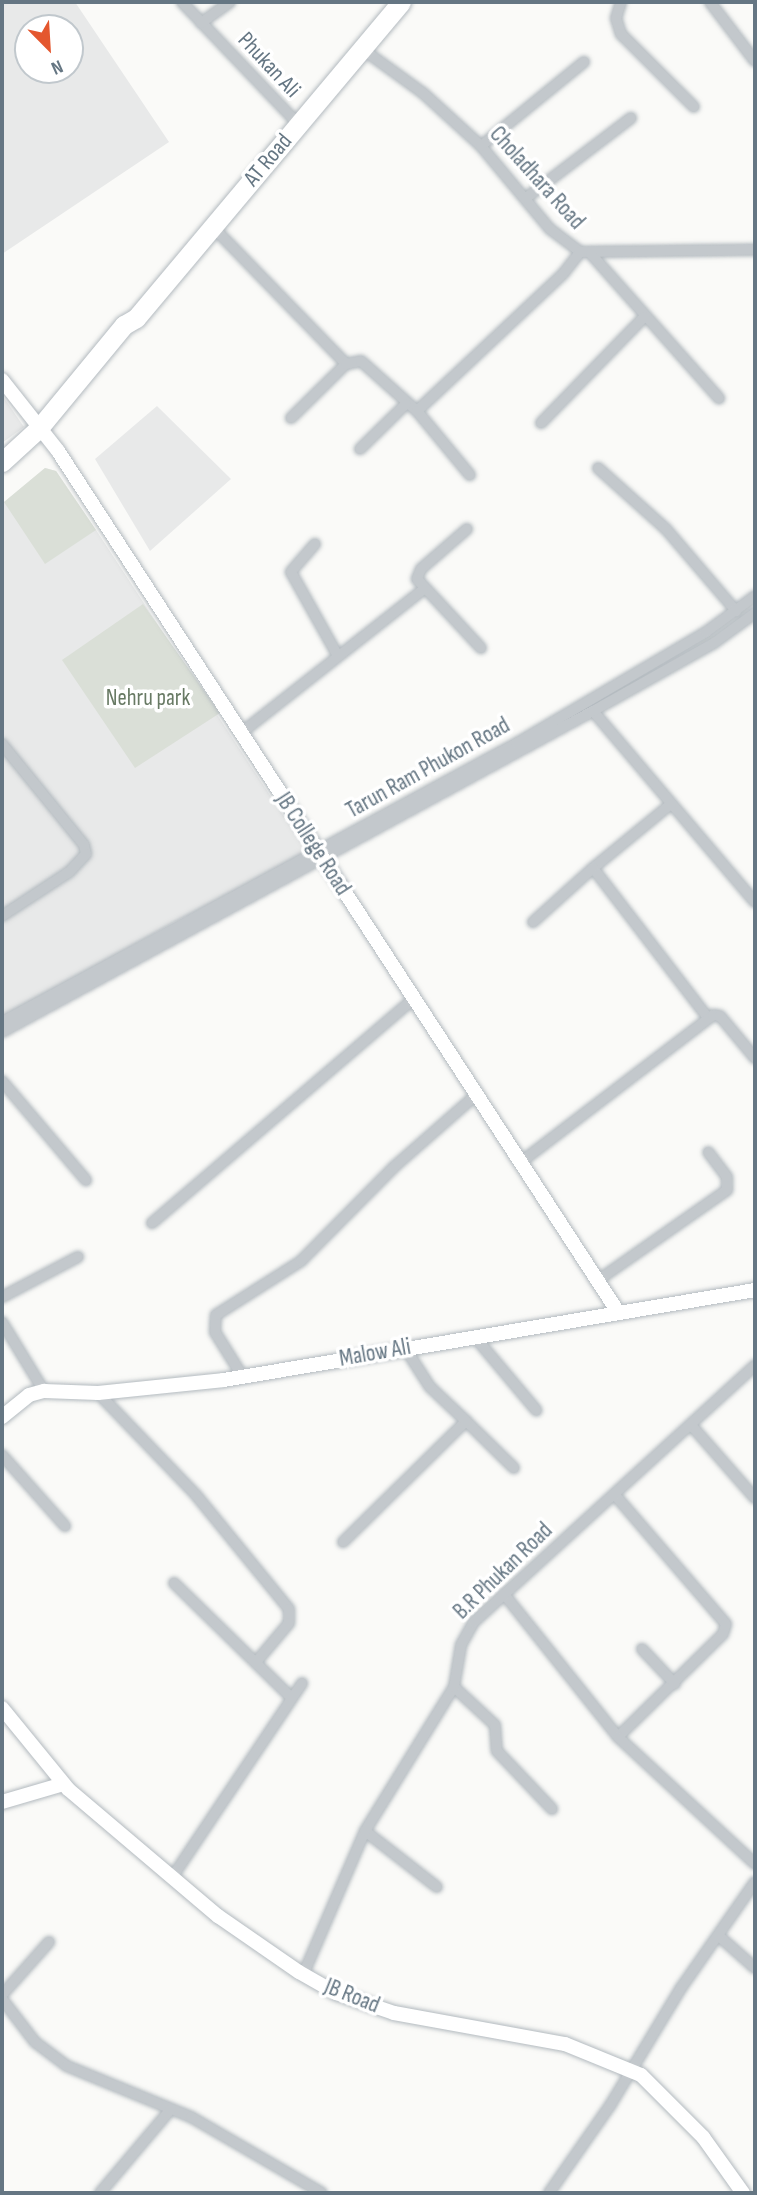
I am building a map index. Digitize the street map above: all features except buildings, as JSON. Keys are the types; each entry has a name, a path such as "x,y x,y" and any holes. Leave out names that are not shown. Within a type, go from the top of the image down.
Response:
{"highway":[{"name":"AT Road","path":"2,477 43,432 124,325 136,318 401,2"},
{"name":"AT Road","path":"2,462 43,432"}],"street":[{"name":"Phukan Ali","path":"182,2 298,124"},
{"path":"201,23 230,2"},
{"path":"621,2 616,18 621,34 694,107"},
{"path":"710,2 755,61"},
{"name":"Choladhara Road","path":"360,48 423,93 481,146 550,229 585,253 755,250"},
{"path":"481,146 584,62"},
{"path":"526,198 631,118"},
{"path":"213,227 346,364"},
{"path":"417,411 585,253 719,398"},
{"path":"541,423 644,317"},
{"path":"291,418 346,364 360,361 378,373 406,404 417,411 470,475"},
{"name":"JB College Road","path":"2,380 43,432 618,1312"},
{"path":"360,449 406,404"},
{"path":"598,468 666,528 736,611"},
{"path":"467,529 421,569 417,579 423,590 481,648"},
{"path":"315,544 291,572 338,656"},
{"path":"241,733 423,590"},
{"name":"Tarun Ram Phukon Road","path":"2,1022 320,857 517,743 736,611 755,596"},
{"name":"Tarun Ram Phukon Road","path":"2,1032 593,711 746,621 755,613"},
{"path":"746,621 755,631"},
{"path":"593,711 755,902"},
{"path":"2,744 85,845 86,854 69,872 2,916"},
{"path":"533,922 671,804"},
{"path":"593,868 709,1018"},
{"path":"152,1223 413,999"},
{"path":"521,1162 632,1081 709,1018 720,1016 755,1058"},
{"path":"2,1081 86,1180"},
{"path":"243,1377 215,1332 216,1315 301,1261 394,1167 476,1095"},
{"path":"597,1281 727,1190 727,1177 708,1152"},
{"path":"2,1297 78,1257"},
{"name":"Malow Ali","path":"44,1391 98,1393 243,1377 755,1290"},
{"path":"2,1322 44,1391 29,1395 2,1417"},
{"path":"474,1336 537,1410"},
{"path":"405,1348 430,1387 514,1468"},
{"name":"B.R Phukan Road","path":"303,1975 365,1831 454,1687 461,1645 474,1622 755,1365"},
{"path":"98,1393 196,1495 289,1609 289,1623 257,1661"},
{"path":"343,1542 466,1422"},
{"path":"691,1425 755,1498"},
{"path":"2,1455 65,1526"},
{"path":"615,1495 726,1624 723,1634 618,1737"},
{"path":"174,1583 291,1697"},
{"path":"504,1594 618,1737 755,1864"},
{"path":"642,1649 675,1684"},
{"path":"173,1876 302,1683"},
{"path":"454,1687 495,1725 497,1751 552,1809"},
{"name":"JB Road","path":"2,1708 63,1784 218,1916 303,1975 336,1993 394,2013 565,2044 629,2069 667,2097 743,2193"},
{"path":"2,1802 63,1784"},
{"path":"365,1831 437,1887"},
{"path":"549,2193 611,2104 629,2069 755,1882"},
{"path":"719,1936 755,1968"},
{"path":"49,1942 2,1997 35,2042 67,2066 172,2109 322,2193"},
{"path":"100,2193 172,2109"}],"shaded area":[{"path":"2,2 75,2 83,14 14,14 14,84 84,84 84,15 169,142 2,254"},
{"path":"2,395 24,427 2,443"},
{"path":"157,406 231,479 150,551 95,459"},
{"path":"45,468 56,471 309,855 174,922 2,1019 2,504"}],"green space":[{"path":"45,468 56,471 96,530 45,564 4,502"},
{"name":"Nehru park","path":"143,604 220,713 135,768 62,660"}]}
